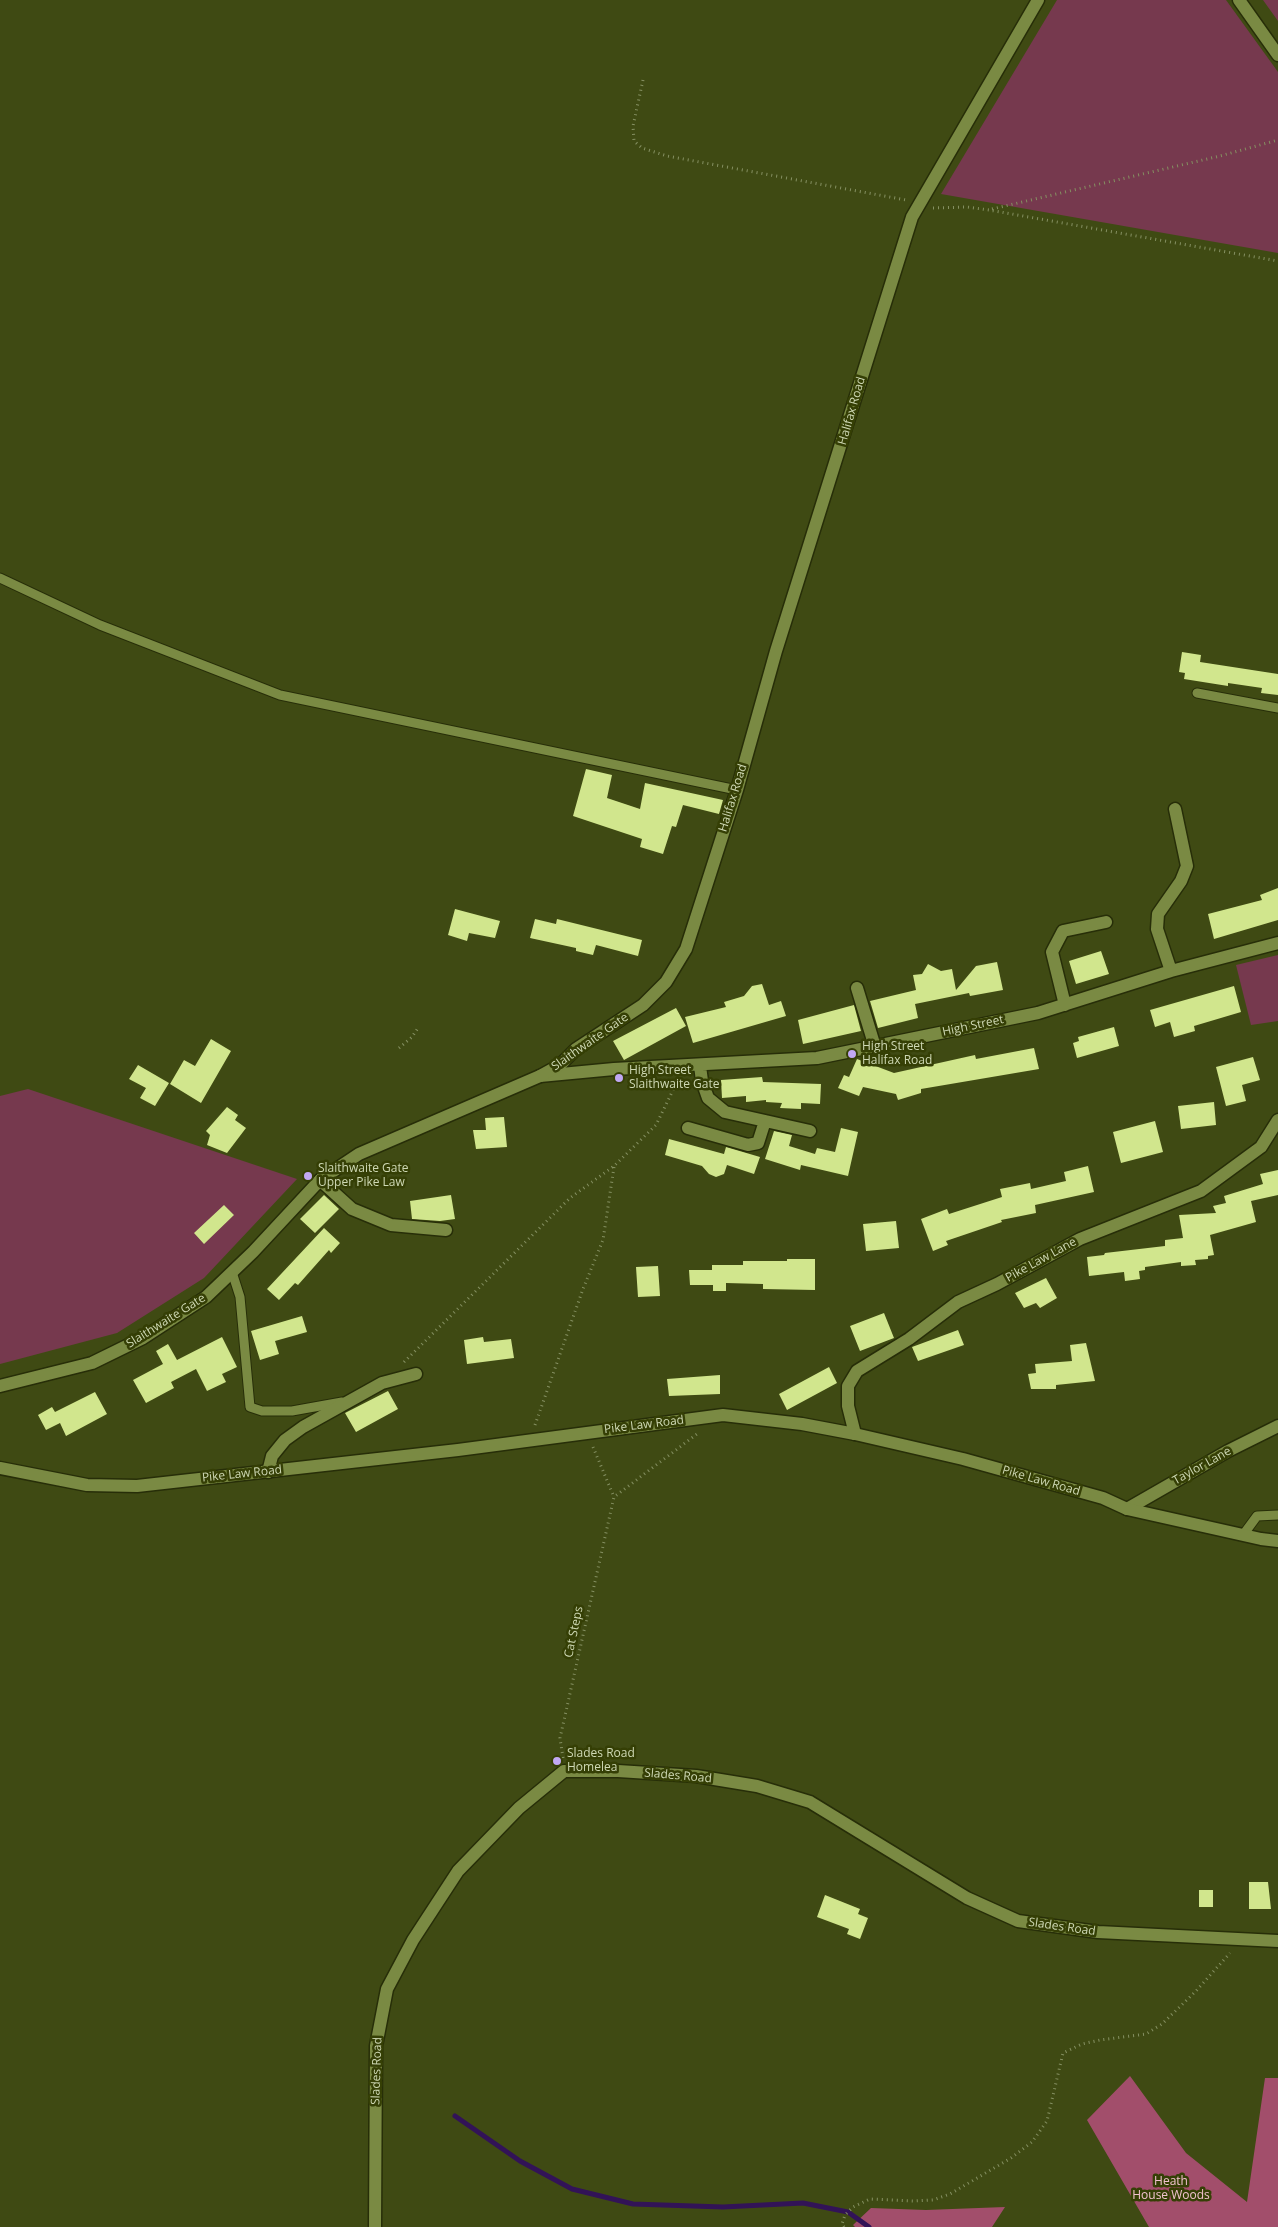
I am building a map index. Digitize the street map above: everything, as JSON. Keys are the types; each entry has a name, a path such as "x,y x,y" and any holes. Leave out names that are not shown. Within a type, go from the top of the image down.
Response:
{"street":[{"name":"Halifax Road","path":"718,845 737,790 776,650 840,452 876,330 918,206 1038,0"},
{"path":"1239,0 1278,55"},
{"path":"1171,971 1157,929 1158,914 1181,881 1187,866 1175,808"},
{"name":"Slaithwaite Gate","path":"0,1386 92,1362 134,1342 206,1297 320,1180 359,1154 540,1076 560,1064 576,1049 643,1005 666,982 686,949 718,845"},
{"path":"1065,1005 1052,952 1063,931 1106,922"},
{"name":"High Street","path":"540,1076 614,1069 700,1066 817,1058 1038,1013 1171,971 1278,943"},
{"path":"857,988 875,1047"},
{"path":"700,1066 702,1081 708,1098 725,1112 810,1131"},
{"name":"Pike Law Lane","path":"855,1434 848,1406 848,1386 857,1371 909,1339 958,1302 997,1284 1080,1239 1202,1191 1261,1147 1278,1120"},
{"path":"688,1128 748,1145 758,1143 765,1121"},
{"path":"320,1180 352,1209 391,1225 446,1230"},
{"path":"268,1472 272,1456 285,1440 347,1401 382,1383 416,1374"},
{"name":"Pike Law Road","path":"0,1468 87,1485 137,1486 458,1450 586,1431 723,1415 802,1424 855,1434 963,1459 1103,1498 1127,1509 1278,1541"},
{"name":"Taylor Lane","path":"1127,1509 1228,1451 1278,1426"},
{"name":"Slades Road","path":"375,2227 376,2046 387,1988 413,1940 458,1871 519,1808 564,1772 618,1771 696,1776 757,1786 810,1802 967,1898 1018,1920 1098,1932 1278,1941"}],"lane":[{"path":"0,578 100,624 280,695 737,790"},
{"path":"1197,693 1278,708"},
{"path":"232,1272 240,1297 250,1406 262,1411 292,1411 347,1401"},
{"path":"1243,1535 1258,1516 1278,1515"}],"path":[{"path":"644,80 633,126 634,141 642,148 666,156 897,198 918,206 967,207 989,210 1278,261"},
{"path":"989,210 1220,156 1278,140"},
{"path":"399,1048 412,1037 418,1028"},
{"path":"402,1364 570,1198 614,1166 656,1125 684,1066"},
{"path":"530,1439 579,1299 603,1240 614,1166"},
{"path":"586,1431 614,1497 700,1432"},
{"name":"Cat Steps","path":"564,1772 560,1738 614,1497"},
{"path":"844,2227 842,2224 844,2214 870,2198 913,2201 933,2200 950,2194 1011,2158 1032,2142 1047,2121 1063,2052 1082,2044 1100,2040 1146,2034 1162,2024 1185,2002 1244,1939"}],"shaded area":[{"path":"1057,0 1226,0 1278,72 1278,253 941,194"},
{"path":"1263,0 1278,0 1278,21"},
{"path":"1278,955 1278,1021 1251,1025 1236,965"},
{"path":"28,1089 297,1179 204,1278 117,1333 0,1364 0,1096"}],"green space":[{"name":"Heath House Woods","path":"1130,2076 1186,2153 1247,2202 1265,2078 1278,2078 1278,2227 1149,2227 1087,2120"},
{"path":"1005,2207 992,2227 855,2227 853,2225 871,2208 926,2210"}],"building":[{"path":"1182,652 1201,655 1200,662 1278,674 1278,695 1261,693 1262,688 1228,683 1228,686 1184,679 1185,673 1179,672"},
{"path":"586,769 612,775 607,798 640,809 645,783 723,800 719,814 683,805 676,827 672,826 663,854 640,847 642,839 573,816"},
{"path":"1278,888 1278,920 1214,939 1208,914 1262,900 1260,895"},
{"path":"455,909 500,921 495,938 469,933 467,941 448,935"},
{"path":"535,919 556,924 557,919 642,940 638,956 596,945 593,955 576,951 576,948 530,938"},
{"path":"1101,951 1109,974 1076,984 1069,961"},
{"path":"997,962 1003,990 970,996 969,993 915,1004 918,1018 878,1028 870,1001 916,990 913,975 922,974 928,964 941,971 952,969 956,990 976,966"},
{"path":"762,984 769,1005 781,1001 786,1016 693,1043 685,1017 726,1007 724,1002 744,996 752,986"},
{"path":"1234,986 1241,1012 1194,1026 1195,1031 1174,1037 1170,1022 1155,1027 1150,1010"},
{"path":"854,1005 861,1031 803,1044 798,1020"},
{"path":"676,1008 686,1026 624,1060 613,1041"},
{"path":"1114,1027 1119,1046 1077,1058 1073,1043 1079,1041 1078,1037"},
{"path":"211,1039 231,1051 201,1103 170,1084 184,1060 195,1066"},
{"path":"1034,1048 1039,1069 921,1089 921,1093 898,1100 896,1094 863,1087 859,1096 838,1088 844,1075 849,1077 857,1059 894,1073 975,1055 976,1059"},
{"path":"1253,1057 1260,1080 1242,1085 1246,1101 1226,1106 1216,1067"},
{"path":"138,1065 169,1083 155,1106 140,1098 146,1088 129,1079"},
{"path":"762,1077 763,1082 821,1084 820,1104 801,1103 801,1109 780,1108 782,1103 766,1102 766,1100 746,1102 746,1096 722,1098 721,1080"},
{"path":"1214,1102 1216,1125 1181,1129 1178,1106"},
{"path":"227,1107 238,1115 235,1120 246,1128 227,1153 207,1145 210,1135 206,1131"},
{"path":"504,1117 507,1147 476,1149 473,1130 486,1130 485,1118"},
{"path":"1155,1121 1163,1152 1121,1163 1113,1132"},
{"path":"841,1128 858,1132 848,1176 801,1165 800,1170 765,1159 774,1131 792,1135 789,1146 815,1154 817,1148 835,1152"},
{"path":"669,1139 724,1154 726,1147 760,1157 754,1174 727,1165 724,1174 716,1177 709,1174 702,1166 665,1155"},
{"path":"1088,1166 1094,1192 1035,1205 1036,1213 1001,1220 1002,1222 946,1241 948,1245 933,1251 921,1219 947,1209 949,1214 1002,1197 1000,1189 1030,1183 1031,1189 1066,1181 1064,1172"},
{"path":"1278,1170 1278,1195 1251,1201 1256,1222 1210,1235 1214,1255 1208,1256 1208,1259 1195,1260 1196,1265 1181,1266 1181,1262 1145,1267 1145,1270 1139,1271 1140,1279 1125,1281 1124,1272 1089,1276 1087,1257 1165,1246 1165,1240 1183,1238 1179,1215 1216,1213 1213,1206 1226,1203 1224,1196 1263,1184 1260,1174"},
{"path":"324,1195 339,1209 315,1233 300,1219"},
{"path":"451,1195 455,1219 440,1221 412,1219 410,1201"},
{"path":"224,1205 234,1215 204,1244 194,1233"},
{"path":"896,1221 899,1248 866,1251 863,1224"},
{"path":"324,1228 340,1243 331,1253 329,1250 298,1285 295,1283 279,1300 267,1289"},
{"path":"787,1259 815,1259 815,1290 763,1289 763,1284 726,1283 726,1291 713,1291 713,1285 690,1285 689,1270 712,1270 712,1265 743,1265 743,1261 787,1261"},
{"path":"658,1266 660,1296 638,1297 636,1267"},
{"path":"1046,1278 1057,1298 1040,1308 1036,1303 1024,1308 1015,1293"},
{"path":"884,1313 894,1338 860,1351 850,1326"},
{"path":"302,1316 307,1332 275,1341 279,1354 260,1360 251,1331"},
{"path":"958,1330 964,1345 918,1361 912,1347"},
{"path":"222,1337 237,1367 222,1374 226,1382 207,1391 196,1369 171,1382 174,1388 146,1403 133,1380 163,1364 156,1351 168,1344 177,1360"},
{"path":"483,1337 484,1342 511,1339 514,1358 467,1364 464,1340"},
{"path":"1086,1343 1095,1381 1056,1385 1056,1389 1031,1389 1028,1374 1036,1373 1035,1364 1072,1361 1070,1345"},
{"path":"829,1367 837,1383 787,1410 779,1394"},
{"path":"720,1375 720,1394 669,1396 667,1379"},
{"path":"388,1391 398,1409 356,1432 345,1413"},
{"path":"95,1392 107,1414 66,1436 60,1423 46,1430 38,1415 52,1407 55,1412"},
{"path":"1249,1882 1268,1882 1271,1909 1249,1909"},
{"path":"1199,1890 1213,1890 1213,1907 1199,1907"},
{"path":"825,1895 860,1909 858,1914 868,1918 860,1939 847,1934 849,1929 817,1917"}],"waterway":[{"path":"455,2116 520,2161 572,2189 633,2204 723,2207 803,2203 848,2212 869,2227"}],"place":[{"name":"High Street Halifax Road","path":"852,1054"},
{"name":"High Street Slaithwaite Gate","path":"619,1078"},
{"name":"Slaithwaite Gate Upper Pike Law","path":"308,1176"},
{"name":"Slades Road Homelea","path":"557,1761"}]}
